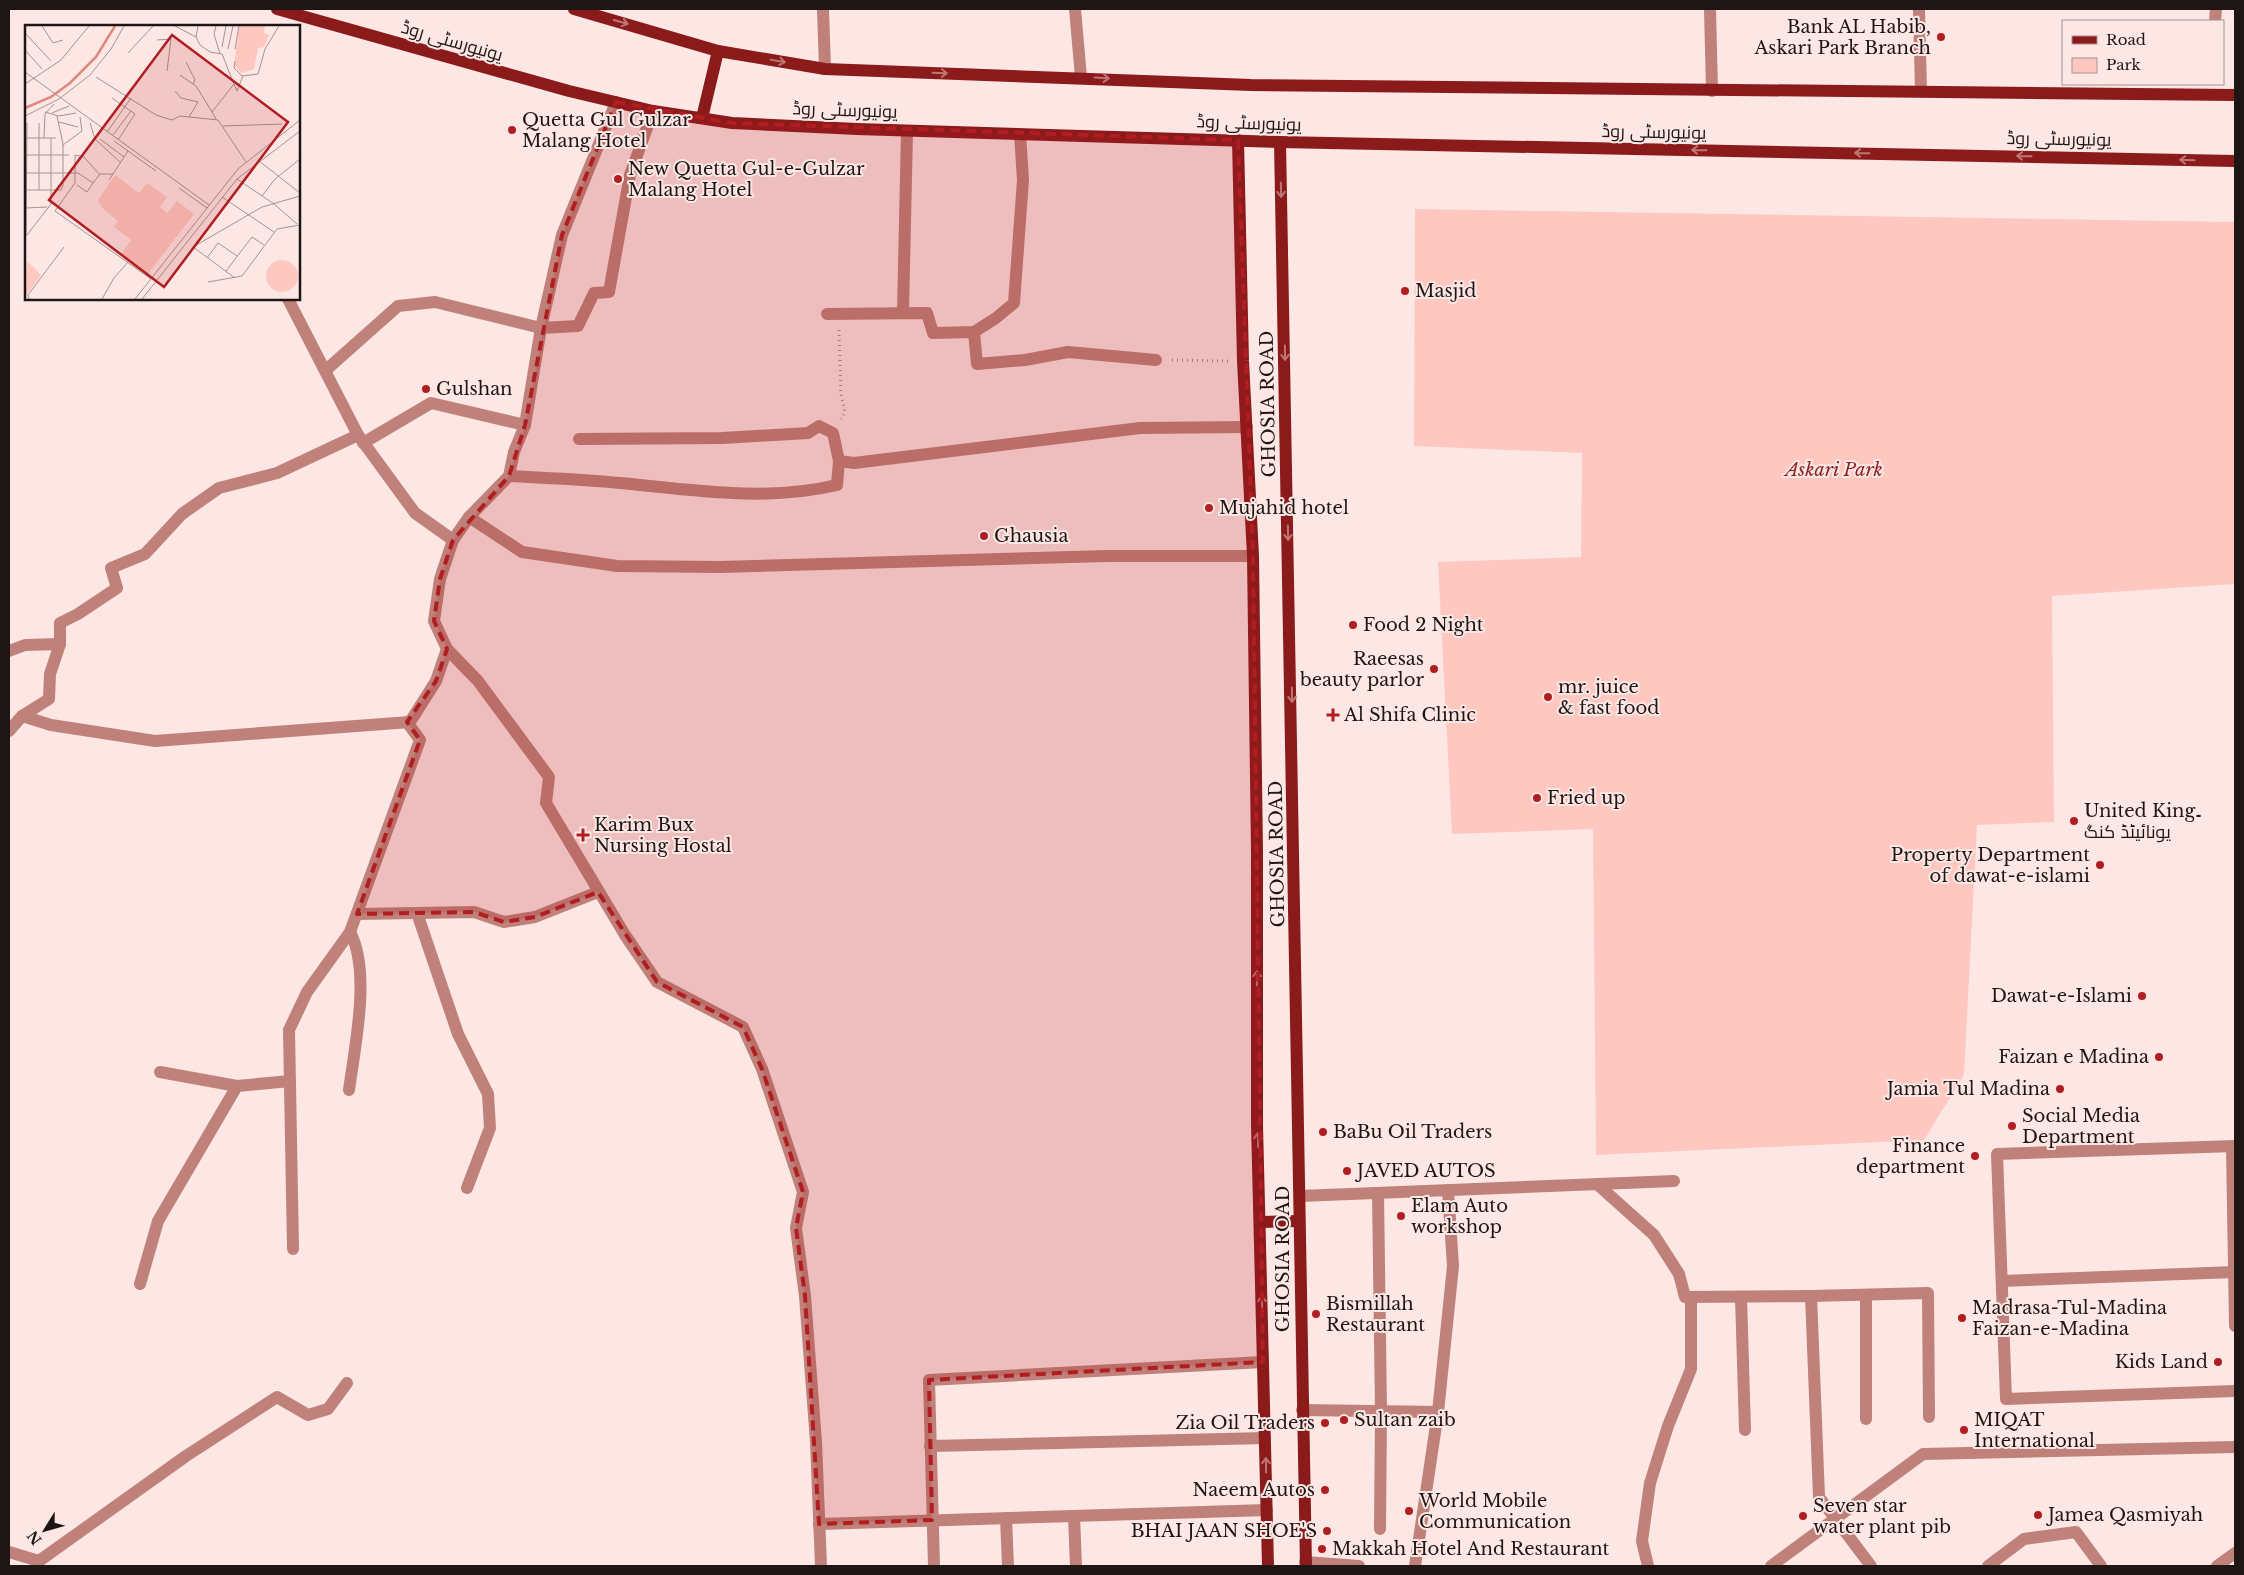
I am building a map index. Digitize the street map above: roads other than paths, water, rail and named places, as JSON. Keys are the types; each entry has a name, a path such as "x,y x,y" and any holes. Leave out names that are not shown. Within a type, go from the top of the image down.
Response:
{"main road":[{"name":"یونیورسٹی روڈ","path":"277,9 449,59 616,102 652,111 732,123 1280,142 2235,161"},
{"path":"574,9 718,51 824,69 1080,77 1251,85 1712,91 2213,88 2235,94"},
{"path":"702,118 718,51"},
{"path":"1238,140 1244,361 1253,556 1260,1222 1268,1566"},
{"name":"GHOSIA ROAD","path":"1280,142 1305,1564"},
{"path":"1260,1222 1299,1221"}],"street":[{"path":"823,9 824,69"},
{"path":"1075,9 1080,77"},
{"path":"1710,9 1712,91"},
{"path":"1919,9 1921,91"},
{"path":"616,102 562,235 541,328 525,425 514,452 509,476 469,517 452,540 440,579 434,621 447,649 478,681 549,777 546,803 598,892 657,982 743,1027 762,1070 803,1192 796,1228 805,1296 821,1566"},
{"path":"326,370 398,306 435,302 541,328 578,326 594,293 609,292 630,175 652,111"},
{"path":"903,312 907,130"},
{"path":"833,314 927,313 933,333 974,332 996,318 1014,303 1016,299 1023,180 1020,134"},
{"path":"289,300 360,439 415,514 452,540"},
{"path":"974,332 977,364 1025,360 1068,352 1156,360"},
{"path":"9,731 22,716 49,699 50,674 60,644 60,623 78,614 117,588 111,568 145,554 182,514 219,488 277,473 360,439 431,403 525,425"},
{"path":"509,476 618,482 722,494 806,491 838,485 839,461 833,433 819,426 808,433 722,438 579,439"},
{"path":"839,461 854,463 1140,428 1247,427"},
{"path":"469,517 522,552 617,566 720,567 1108,556 1253,556"},
{"path":"9,651 25,645 60,644"},
{"path":"22,716 51,725 154,741 286,733 410,722 436,681 447,649"},
{"path":"293,1249 289,1030 307,992 350,932 357,914 420,740 407,722"},
{"path":"357,914 474,912 504,922 535,917 598,892"},
{"path":"417,913 458,1034 488,1094 490,1128 467,1188"},
{"path":"349,1090 360,996 357,945 350,932"},
{"path":"160,1072 237,1086 290,1080"},
{"path":"140,1284 158,1221 237,1086"},
{"path":"2235,1326 2234,1147 1997,1154 2006,1398 2235,1391"},
{"path":"1300,1196 1674,1181"},
{"path":"1597,1184 1654,1235 1679,1274 1685,1297 1928,1293 1929,1417"},
{"path":"1415,1566 1438,1412 1453,1266 1448,1190"},
{"path":"1378,1193 1381,1411 1380,1529"},
{"path":"2002,1281 2234,1272"},
{"path":"1866,1295 1866,1419"},
{"path":"1811,1296 1819,1497 1871,1566"},
{"path":"1648,1566 1642,1541 1650,1483 1668,1426 1691,1369 1691,1297"},
{"path":"1741,1297 1745,1430"},
{"path":"934,1566 929,1380 1263,1362"},
{"path":"9,1552 38,1564 186,1456 277,1397 308,1415 328,1408 347,1383"},
{"path":"1302,1410 1438,1412"},
{"path":"930,1446 1265,1438"},
{"path":"1771,1566 1923,1454 2235,1448"},
{"path":"819,1524 1267,1510"},
{"path":"1074,1516 1076,1566"},
{"path":"1006,1518 1008,1566"},
{"path":"1988,1566 2024,1539 2076,1532 2101,1566"},
{"path":"2217,1566 2235,1553"},
{"path":"1305,1564 1359,1566"}],"place":[{"name":"Bank AL Habib, Askari Park Branch","path":"1941,37"},
{"name":"Quetta Gul Gulzar Malang Hotel","path":"512,130"},
{"name":"New Quetta Gul-e-Gulzar Malang Hotel","path":"618,179"},
{"name":"Masjid","path":"1405,291"},
{"name":"Gulshan","path":"426,389"},
{"name":"Mujahid hotel","path":"1209,508"},
{"name":"Ghausia","path":"984,536"},
{"name":"Food 2 Night","path":"1353,625"},
{"name":"Raeesas beauty parlor","path":"1434,669"},
{"name":"mr. juice & fast food","path":"1548,697"},
{"name":"Al Shifa Clinic","path":"1333,715"},
{"name":"Fried up","path":"1537,798"},
{"name":"United King۔ یونائیٹڈ کنگ","path":"2074,821"},
{"name":"Karim Bux Nursing Hostal","path":"583,835"},
{"name":"Property Department of dawat-e-islami","path":"2100,865"},
{"name":"Dawat-e-Islami","path":"2142,996"},
{"name":"Faizan e Madina","path":"2159,1057"},
{"name":"Jamia Tul Madina","path":"2060,1089"},
{"name":"Social Media Department","path":"2012,1126"},
{"name":"BaBu Oil Traders","path":"1323,1132"},
{"name":"Finance department","path":"1975,1156"},
{"name":"JAVED AUTOS","path":"1347,1171"},
{"name":"Elam Auto workshop","path":"1401,1216"},
{"name":"Bismillah Restaurant","path":"1316,1314"},
{"name":"Madrasa-Tul-Madina Faizan-e-Madina","path":"1962,1318"},
{"name":"Kids Land","path":"2218,1362"},
{"name":"Sultan zaib","path":"1344,1420"},
{"name":"Zia Oil Traders","path":"1325,1423"},
{"name":"MIQAT International","path":"1964,1430"},
{"name":"Naeem Autos","path":"1325,1490"},
{"name":"World Mobile Communication","path":"1409,1511"},
{"name":"Jamea Qasmiyah","path":"2038,1515"},
{"name":"Seven star water plant pib","path":"1803,1516"},
{"name":"BHAI JAAN SHOE'S","path":"1327,1531"},
{"name":"Makkah Hotel And Restaurant","path":"1322,1549"}],"park label":[{"name":"Askari Park","path":"1834,470"}]}
